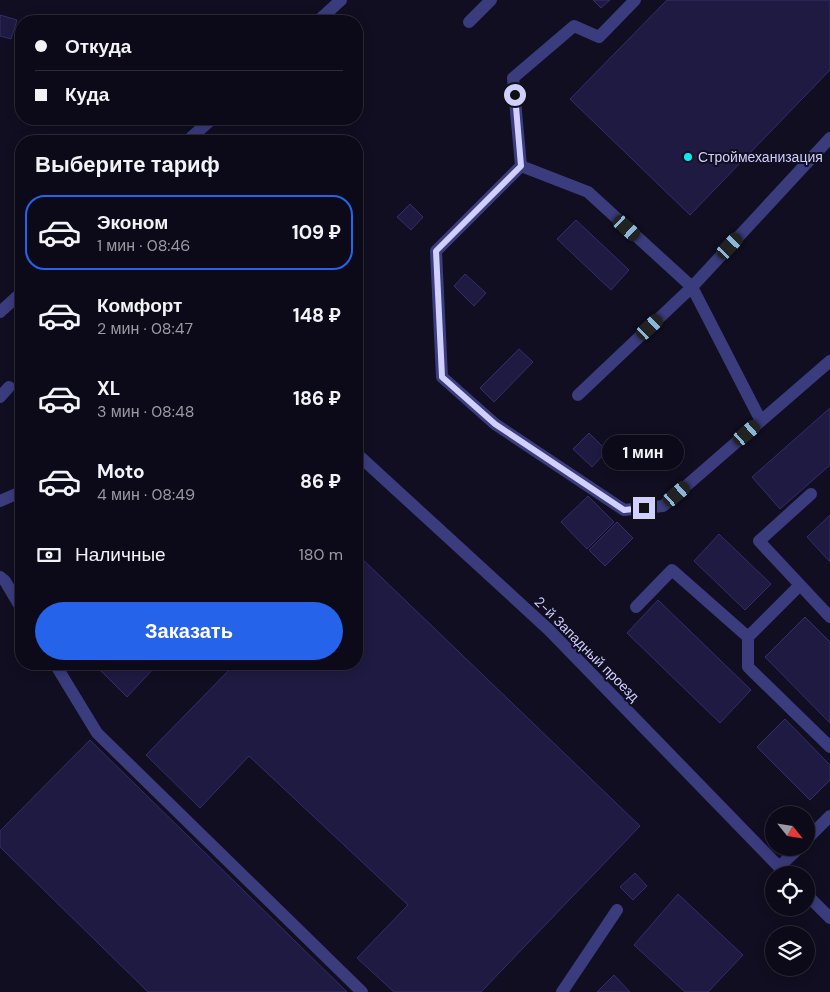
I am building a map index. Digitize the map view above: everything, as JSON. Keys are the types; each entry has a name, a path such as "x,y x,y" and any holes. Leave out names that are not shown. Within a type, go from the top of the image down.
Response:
{"street":[{"path":"325,15 341,0"},
{"path":"469,22 491,0"},
{"path":"521,166 513,78 574,26 599,37 635,0"},
{"path":"195,135 205,125"},
{"path":"578,395 692,287 830,138"},
{"path":"521,166 588,192 692,287 761,421"},
{"path":"521,166 436,251 442,377 495,424 624,510 663,506 830,361"},
{"path":"0,312 15,298"},
{"path":"0,397 10,387"},
{"name":"2-й Западный проезд","path":"363,459 549,630 778,866"},
{"path":"811,494 760,540 830,617"},
{"path":"0,501 15,495"},
{"path":"636,607 672,570 748,637"},
{"path":"0,576 15,598"},
{"path":"800,586 748,637 748,667 830,747"},
{"path":"59,670 97,733 362,992"},
{"path":"815,831 830,816"},
{"path":"815,903 830,918"},
{"path":"562,992 617,910"}],"building":[{"path":"593,0 610,0 601,8"},
{"name":"Строймеханизация","path":"667,0 830,0 830,70 690,215 570,99"},
{"path":"0,15 15,19 11,39 0,36"},
{"path":"410,204 423,217 411,230 397,217"},
{"path":"576,220 629,270 611,290 557,239"},
{"path":"465,274 486,293 474,306 454,286"},
{"path":"519,349 533,362 494,402 480,388"},
{"path":"830,408 830,465 780,509 752,477"},
{"path":"589,433 607,451 592,467 573,449"},
{"path":"588,496 614,522 587,549 561,522"},
{"path":"830,515 830,562 807,537"},
{"path":"617,522 633,538 605,566 589,550"},
{"path":"719,534 771,584 745,610 694,561"},
{"path":"363,560 640,826 481,992 394,992 357,958 408,905 249,756 200,808 146,755 229,670 363,670"},
{"path":"658,600 751,690 720,723 627,633"},
{"path":"805,617 830,642 830,723 765,657"},
{"path":"100,670 152,670 127,697"},
{"path":"785,719 830,765 830,780 810,800 757,747"},
{"path":"90,740 347,992 148,992 0,847 0,831"},
{"path":"635,873 647,886 633,900 620,887"},
{"path":"678,894 743,955 708,992 685,992 634,945"},
{"path":"614,975 630,992 597,992"}],"place":[{"name":"Строймеханизация","path":"688,157"}],"route":[{"path":"515,95 521,166 436,251 442,377 495,424 624,510 644,508"}]}
